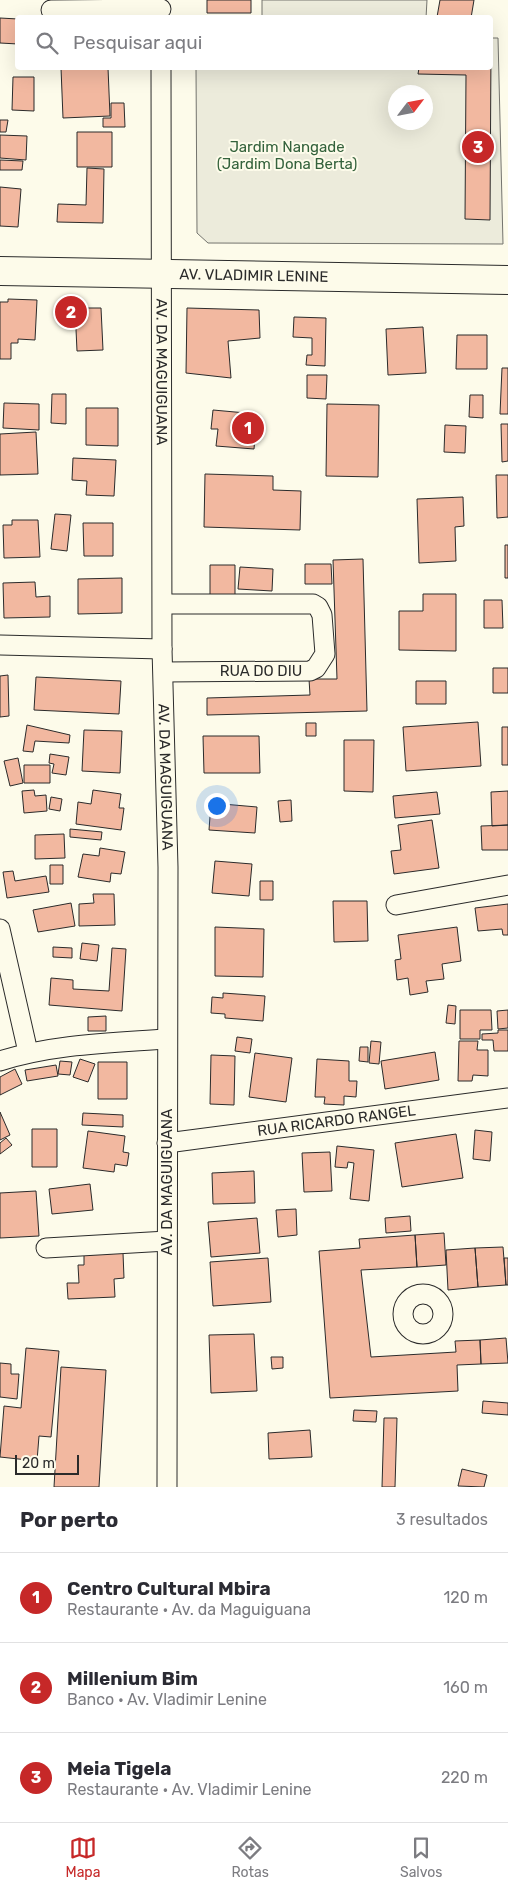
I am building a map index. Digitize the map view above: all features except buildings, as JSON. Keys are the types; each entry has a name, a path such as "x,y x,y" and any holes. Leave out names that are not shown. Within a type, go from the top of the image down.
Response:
{"main road":[{"name":"AV. VLADIMIR LENINE","path":"0,271 508,280"}],"street":[{"path":"51,10 161,9"},
{"name":"AV. DA MAGUIGUANA","path":"161,70 160,274 164,604 162,649 168,867 166,1039 167,1487"},
{"name":"RUA DO DIU","path":"164,604 313,604 318,607 322,615 324,654 316,668 310,671 164,672"},
{"path":"0,645 162,649"},
{"path":"396,905 508,885"},
{"path":"0,929 28,1052"},
{"path":"0,1061 28,1052 166,1039"},
{"name":"RUA RICARDO RANGEL","path":"167,1143 508,1098"},
{"path":"46,1248 167,1241"}],"green space":[{"path":"262,0 427,0 426,15 262,15"},
{"name":"Jardim Nangade (Jardim Dona Berta)","path":"493,38 498,38 503,244 208,243 197,233 196,70 493,70"}],"place":[{"name":"Meia Tigela","path":"478,147"},
{"name":"Millenium Bim","path":"71,312"},
{"name":"Centro Cultural Mbira","path":"248,428"}]}
